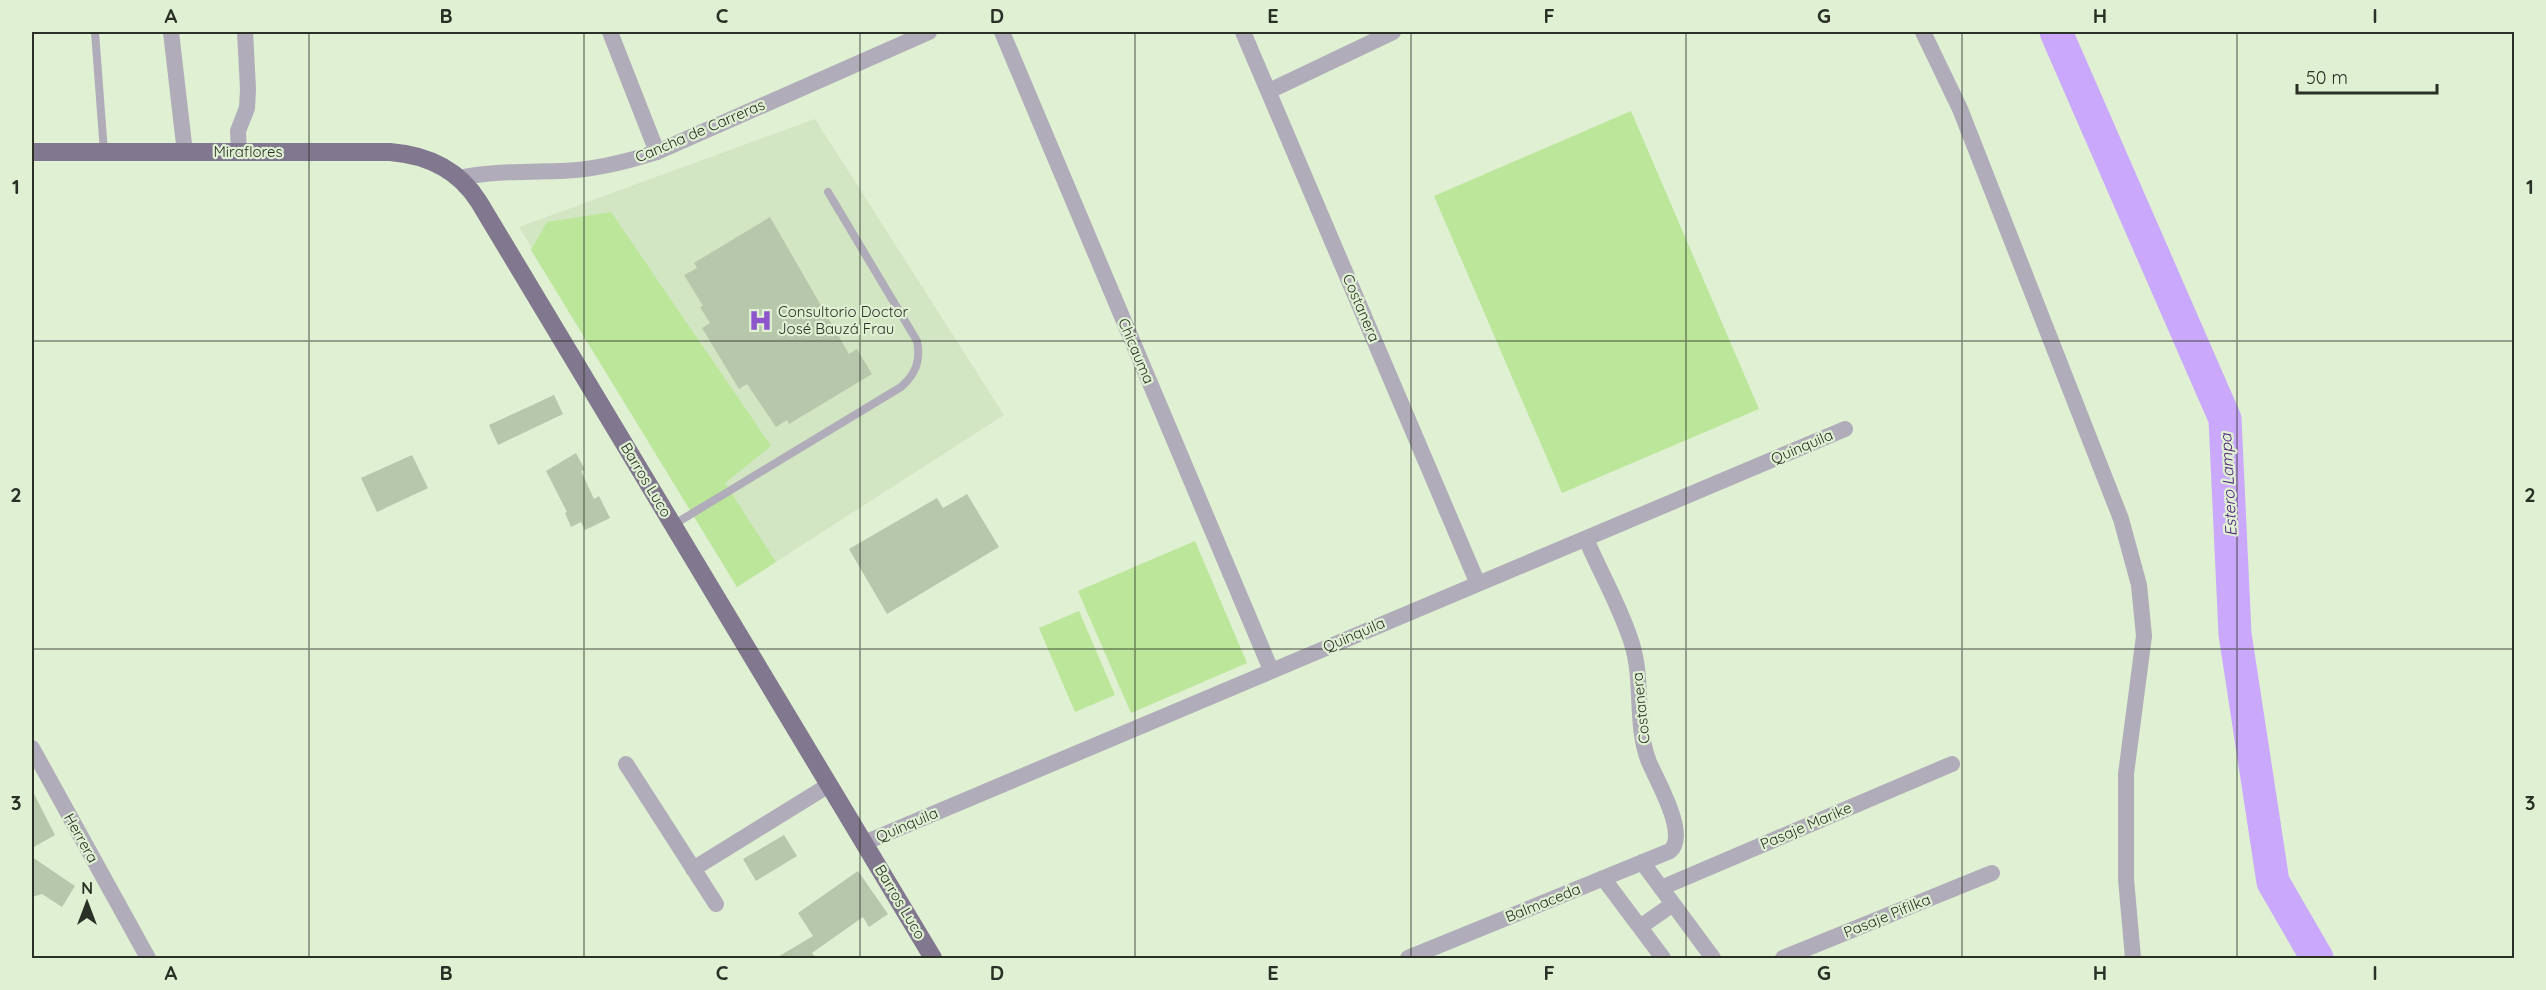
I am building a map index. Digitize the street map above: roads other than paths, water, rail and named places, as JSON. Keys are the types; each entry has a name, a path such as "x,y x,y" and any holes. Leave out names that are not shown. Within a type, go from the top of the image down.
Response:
{"main road":[{"name":"Miraflores","path":"32,152 402,153 433,161 459,178"},
{"name":"Barros Luco","path":"459,178 479,202 933,958"}],"street":[{"path":"171,32 185,153"},
{"path":"239,153 238,131 247,108 248,89 245,32"},
{"path":"610,32 657,152"},
{"name":"Cancha de Carreras","path":"459,178 497,172 591,169 657,152 929,32"},
{"name":"Costanera","path":"1243,32 1478,584"},
{"path":"1269,91 1393,32"},
{"path":"1923,32 1960,109 2121,519 2139,585 2144,636 2126,774 2126,879 2133,958"},
{"name":"Chicauma","path":"1006,33 1271,670"},
{"name":"Quinquila","path":"864,843 1845,429"},
{"name":"Costanera","path":"1586,539 1632,644 1639,683 1641,733 1649,761 1675,824 1676,844"},
{"name":"Herrera","path":"32,748 148,958"},
{"path":"626,764 716,904"},
{"name":"Pasaje Marike","path":"1660,888 1952,764"},
{"path":"693,869 829,785"},
{"name":"Balmaceda","path":"1408,958 1670,851 1676,844"},
{"path":"1642,862 1713,958"},
{"name":"Pasaje Pifilka","path":"1783,958 1992,873"},
{"path":"1603,878 1640,927 1658,957"},
{"path":"1640,927 1673,904"}],"lane":[{"path":"95,32 104,152"},
{"path":"673,525 901,387 914,373 919,356 914,334 828,192"}],"waterway":[{"name":"Estero Lampa","path":"2056,32 2225,419 2235,634 2273,882 2317,958"}],"place":[{"name":"Consultorio Doctor José Bauzá Frau","path":"760,321"}]}
